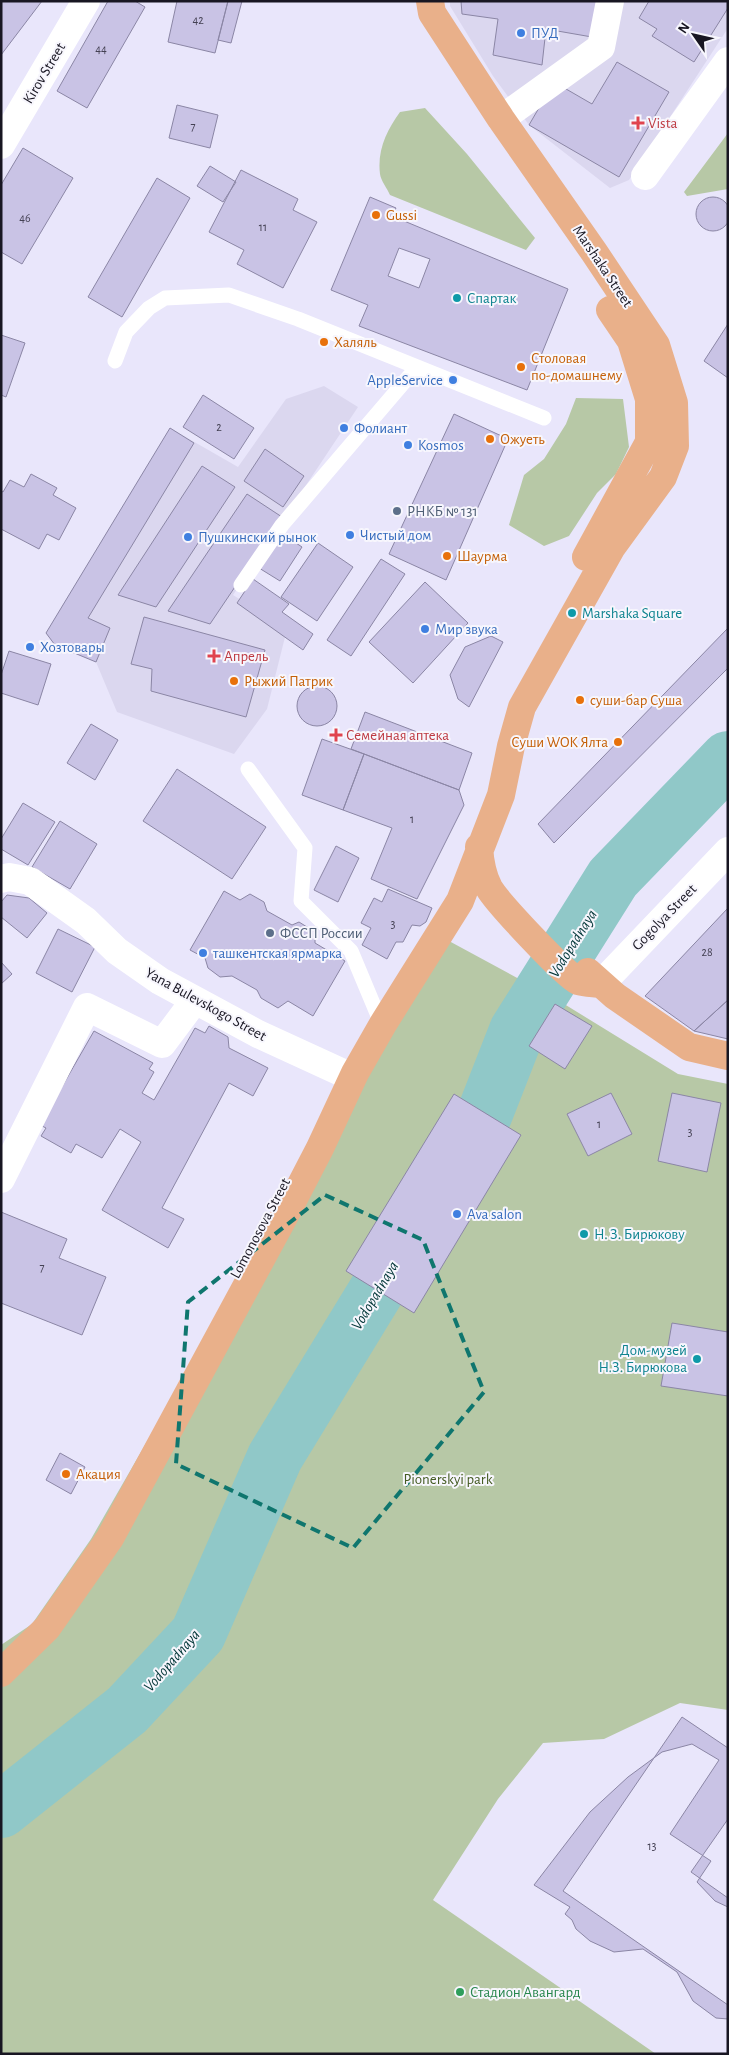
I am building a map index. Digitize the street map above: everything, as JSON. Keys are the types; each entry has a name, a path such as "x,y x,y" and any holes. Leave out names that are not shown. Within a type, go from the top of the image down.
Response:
{"main road":[{"name":"Marshaka Street","path":"412,1 415,18 631,341 649,399 649,442 584,562 501,723 488,794 482,850"},
{"name":"Marshaka Street","path":"430,1 432,13 501,119 656,345 674,402 675,446 663,477 612,547 522,707 511,746 501,795 482,850"},
{"path":"460,901 474,890 482,850"},
{"path":"1,1673 47,1628 110,1538 292,1202 355,1073 383,1024 460,901 482,850"},
{"path":"482,850 537,944 689,1047 728,1056"},
{"path":"482,850 496,876 523,910 594,982"},
{"name":"Lomonosova Street","path":"1,1651 32,1624 91,1539 343,1073 482,850"}],"street":[{"name":"Kirov Street","path":"1,145 86,1"},
{"path":"501,119 601,46 610,1"},
{"path":"644,176 728,61"},
{"name":"Gogolya Street","path":"594,982 728,851"},
{"name":"Yana Bulevskogo Street","path":"1,879 9,877 30,881 86,921 118,951 160,981 258,1034 343,1073"},
{"path":"1,1179 87,1008 162,1044 195,1000"}],"lane":[{"path":"115,361 126,332 148,308 165,298 229,295 298,319 544,418"},
{"path":"241,585 286,521 417,367"},
{"path":"248,769 306,848 301,901 351,951 379,1018"}],"highlighted area":[{"path":"325,1195 423,1240 484,1392 353,1548 176,1464 188,1302"}],"shaded area":[{"path":"450,1 728,1 728,28 629,180 610,188 529,125 493,76 450,6"},
{"name":"Пушкинский рынок","path":"324,386 358,407 233,595 287,629 267,709 234,754 117,712 96,662 55,645 46,633 170,428 238,467 286,399"}],"green space":[{"path":"425,108 467,154 535,238 526,250 390,195 380,174 379,165 384,141 400,112"},
{"path":"728,133 728,189 687,196 684,192"},
{"path":"576,398 623,399 629,447 616,474 597,493 569,536 544,546 509,525 524,475 544,459 566,424"},
{"name":"Pionerskyi park","path":"449,941 556,999 678,1074 728,1084 728,1710 680,1703 604,1739 543,1743 498,1799 433,1900 656,2054 1,2054 1,1645 32,1624 91,1539 382,1032"}],"building":[{"path":"1,1 42,1 1,55"},
{"path":"108,1 135,1 145,7 87,108 57,91"},
{"path":"177,1 228,1 215,53 168,42"},
{"path":"228,1 242,1 231,43 218,40"},
{"name":"ПУД","path":"461,1 599,1 592,37 546,29 542,65 493,55 498,19 462,14"},
{"path":"649,1 728,1 728,8 694,62 652,36 657,29 639,18"},
{"path":"617,62 669,92 619,177 529,125 554,82 592,104"},
{"path":"177,105 218,115 210,148 169,138"},
{"path":"23,148 73,178 22,264 1,252 1,185"},
{"path":"210,166 236,182 223,202 197,186"},
{"path":"241,170 298,199 293,210 317,222 283,288 237,264 244,250 209,232"},
{"path":"157,178 190,198 122,317 88,297"},
{"name":"Спартак","path":"370,197 396,208 392,216 568,289 527,390 359,326 368,305 331,290","holes":["399,248 430,259 419,288 388,276"]},
{"path":"713,197 725,202 730,214 725,226 713,231 701,226 696,214 701,202"},
{"path":"728,324 728,378 704,361"},
{"path":"1,335 25,343 6,397 1,395"},
{"path":"203,395 254,428 234,459 183,427"},
{"path":"454,414 508,439 446,580 389,554"},
{"path":"170,428 194,443 88,618 110,628 96,662 55,645 46,633"},
{"path":"265,449 304,476 283,507 244,481"},
{"path":"202,466 235,487 156,607 118,595"},
{"path":"31,474 57,488 53,495 76,508 59,540 47,534 39,549 1,529 1,491 3,492 10,480 24,487"},
{"path":"247,494 282,517 210,624 168,611"},
{"path":"281,533 302,547 280,581 259,568"},
{"path":"318,543 353,567 317,621 281,597"},
{"path":"381,559 405,574 351,656 327,640"},
{"path":"253,579 289,604 282,612 313,634 303,650 237,603"},
{"path":"425,582 468,623 413,683 369,642"},
{"path":"144,617 265,650 246,717 151,691 152,669 131,664"},
{"path":"728,628 728,668 554,843 538,824"},
{"path":"491,636 503,642 469,707 458,699 450,675 465,647"},
{"path":"9,651 51,664 38,705 1,693 1,675"},
{"path":"313,686 321,686 328,689 334,695 337,706 334,717 328,723 321,726 313,726 306,723 300,717 297,710 297,702 300,695 306,689"},
{"path":"365,712 472,753 459,790 351,749"},
{"path":"91,724 118,740 95,780 67,763"},
{"path":"322,739 364,754 343,810 302,795"},
{"path":"364,754 459,790 464,805 417,899 371,879 392,828 343,810"},
{"path":"177,769 266,827 232,879 143,821"},
{"path":"23,803 55,822 28,865 1,849 1,839"},
{"path":"60,821 97,844 70,889 32,867"},
{"path":"336,846 359,858 338,902 314,890"},
{"path":"388,889 432,908 426,922 420,926 412,925 403,942 396,942 387,959 362,945 371,928 361,923 374,898 382,902"},
{"path":"224,891 240,900 250,894 264,902 267,911 292,925 299,922 315,932 315,943 345,961 313,1016 288,1001 278,1008 261,998 257,990 232,976 220,977 208,968 205,958 190,950"},
{"path":"7,895 29,898 47,913 27,938 1,917 1,902"},
{"path":"728,908 728,1000 694,1031 645,996"},
{"path":"58,929 95,947 72,992 36,973"},
{"path":"1,962 12,974 1,984"},
{"path":"728,1000 728,1039 694,1031"},
{"path":"555,1004 592,1026 565,1069 529,1046"},
{"path":"209,1026 228,1037 229,1048 268,1068 253,1096 229,1083 162,1208 184,1219 168,1248 102,1210 141,1142 120,1129 102,1158 76,1144 71,1153 41,1136 46,1128 40,1125 94,1031 153,1063 149,1069 154,1072 142,1093 154,1100 195,1028 205,1033"},
{"path":"611,1093 632,1134 588,1156 567,1114"},
{"path":"672,1093 721,1103 707,1172 658,1161"},
{"path":"454,1094 521,1135 414,1313 346,1271"},
{"path":"1,1212 67,1239 59,1258 106,1277 82,1335 1,1303"},
{"name":"Дом-музей Н.З. Бирюкова","path":"672,1323 728,1332 728,1396 661,1386"},
{"name":"Акация","path":"60,1453 85,1467 71,1494 46,1480"},
{"path":"682,1717 728,1748 728,1819 691,1872 728,1898 728,2005 563,1891"},
{"path":"692,1744 719,1760 670,1834 711,1861 697,1882 715,1901 728,1907 728,2019 716,2018 693,2001 677,1972 643,1949 614,1952 590,1941 576,1929 572,1920 565,1914 570,1907 534,1885 590,1812 628,1777 662,1752"}],"waterway":[{"name":"Vodopadnaya","path":"1,1810 127,1710 198,1634 275,1457 485,1113 517,1031 613,878 728,759"}],"place":[{"name":"ПУД","path":"521,33"},
{"name":"Vista","path":"638,123"},
{"name":"Gussi","path":"376,215"},
{"name":"Спартак","path":"457,298"},
{"name":"Халяль","path":"324,342"},
{"name":"Столовая по-домашнему","path":"521,367"},
{"name":"AppleService","path":"453,380"},
{"name":"Фолиант","path":"344,428"},
{"name":"Ожуеть","path":"490,439"},
{"name":"Kosmos","path":"408,445"},
{"name":"РНКБ № 131","path":"397,511"},
{"name":"Чистый дом","path":"350,535"},
{"name":"Пушкинский рынок","path":"188,537"},
{"name":"Шаурма","path":"447,556"},
{"name":"Marshaka Square","path":"572,613"},
{"name":"Мир звука","path":"425,629"},
{"name":"Хозтовары","path":"30,647"},
{"name":"Апрель","path":"214,656"},
{"name":"Рыжий Патрик","path":"234,681"},
{"name":"суши-бар Суша","path":"580,700"},
{"name":"Семейная аптека","path":"336,735"},
{"name":"Суши WOK Ялта","path":"618,742"},
{"name":"ФССП России","path":"270,933"},
{"name":"ташкентская ярмарка","path":"203,953"},
{"name":"Ava salon","path":"457,1214"},
{"name":"Н. З. Бирюкову","path":"584,1234"},
{"name":"Дом-музей Н.З. Бирюкова","path":"697,1359"},
{"name":"Акация","path":"66,1474"},
{"name":"Стадион Авангард","path":"460,1992"}]}
